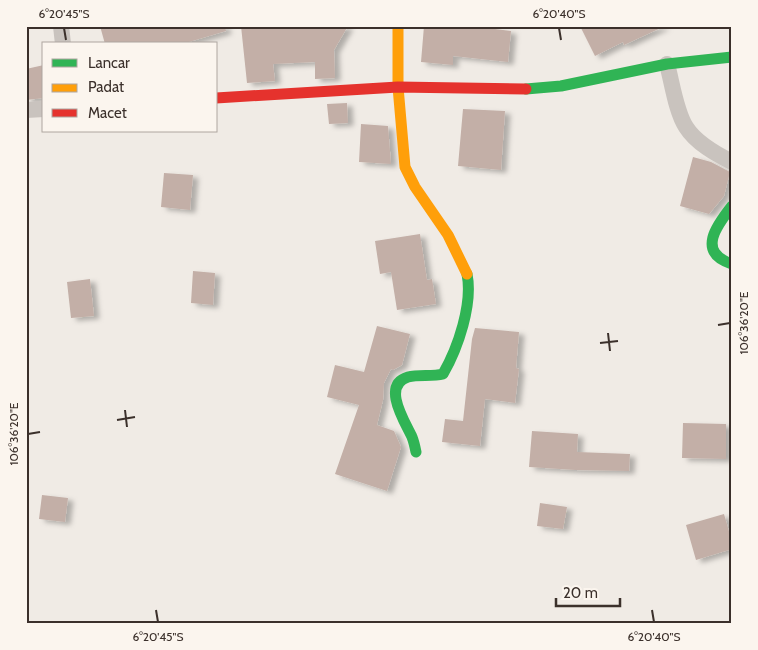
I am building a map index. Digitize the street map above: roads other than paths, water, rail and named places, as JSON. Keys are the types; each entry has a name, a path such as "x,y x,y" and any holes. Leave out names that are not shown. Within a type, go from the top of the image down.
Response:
{"street":[{"path":"61,26 63,42"},
{"path":"398,26 398,86 405,167 415,187 448,235 467,272 470,287 465,317 450,362 443,374 403,378 398,385 396,403 412,436 416,452"},
{"path":"218,98 398,86 525,88 560,86 666,64 732,57"},
{"path":"666,64 678,108 686,127 696,139 732,162"},
{"path":"26,110 42,109"},
{"path":"732,206 716,227 711,242 716,254 732,264"}]}
